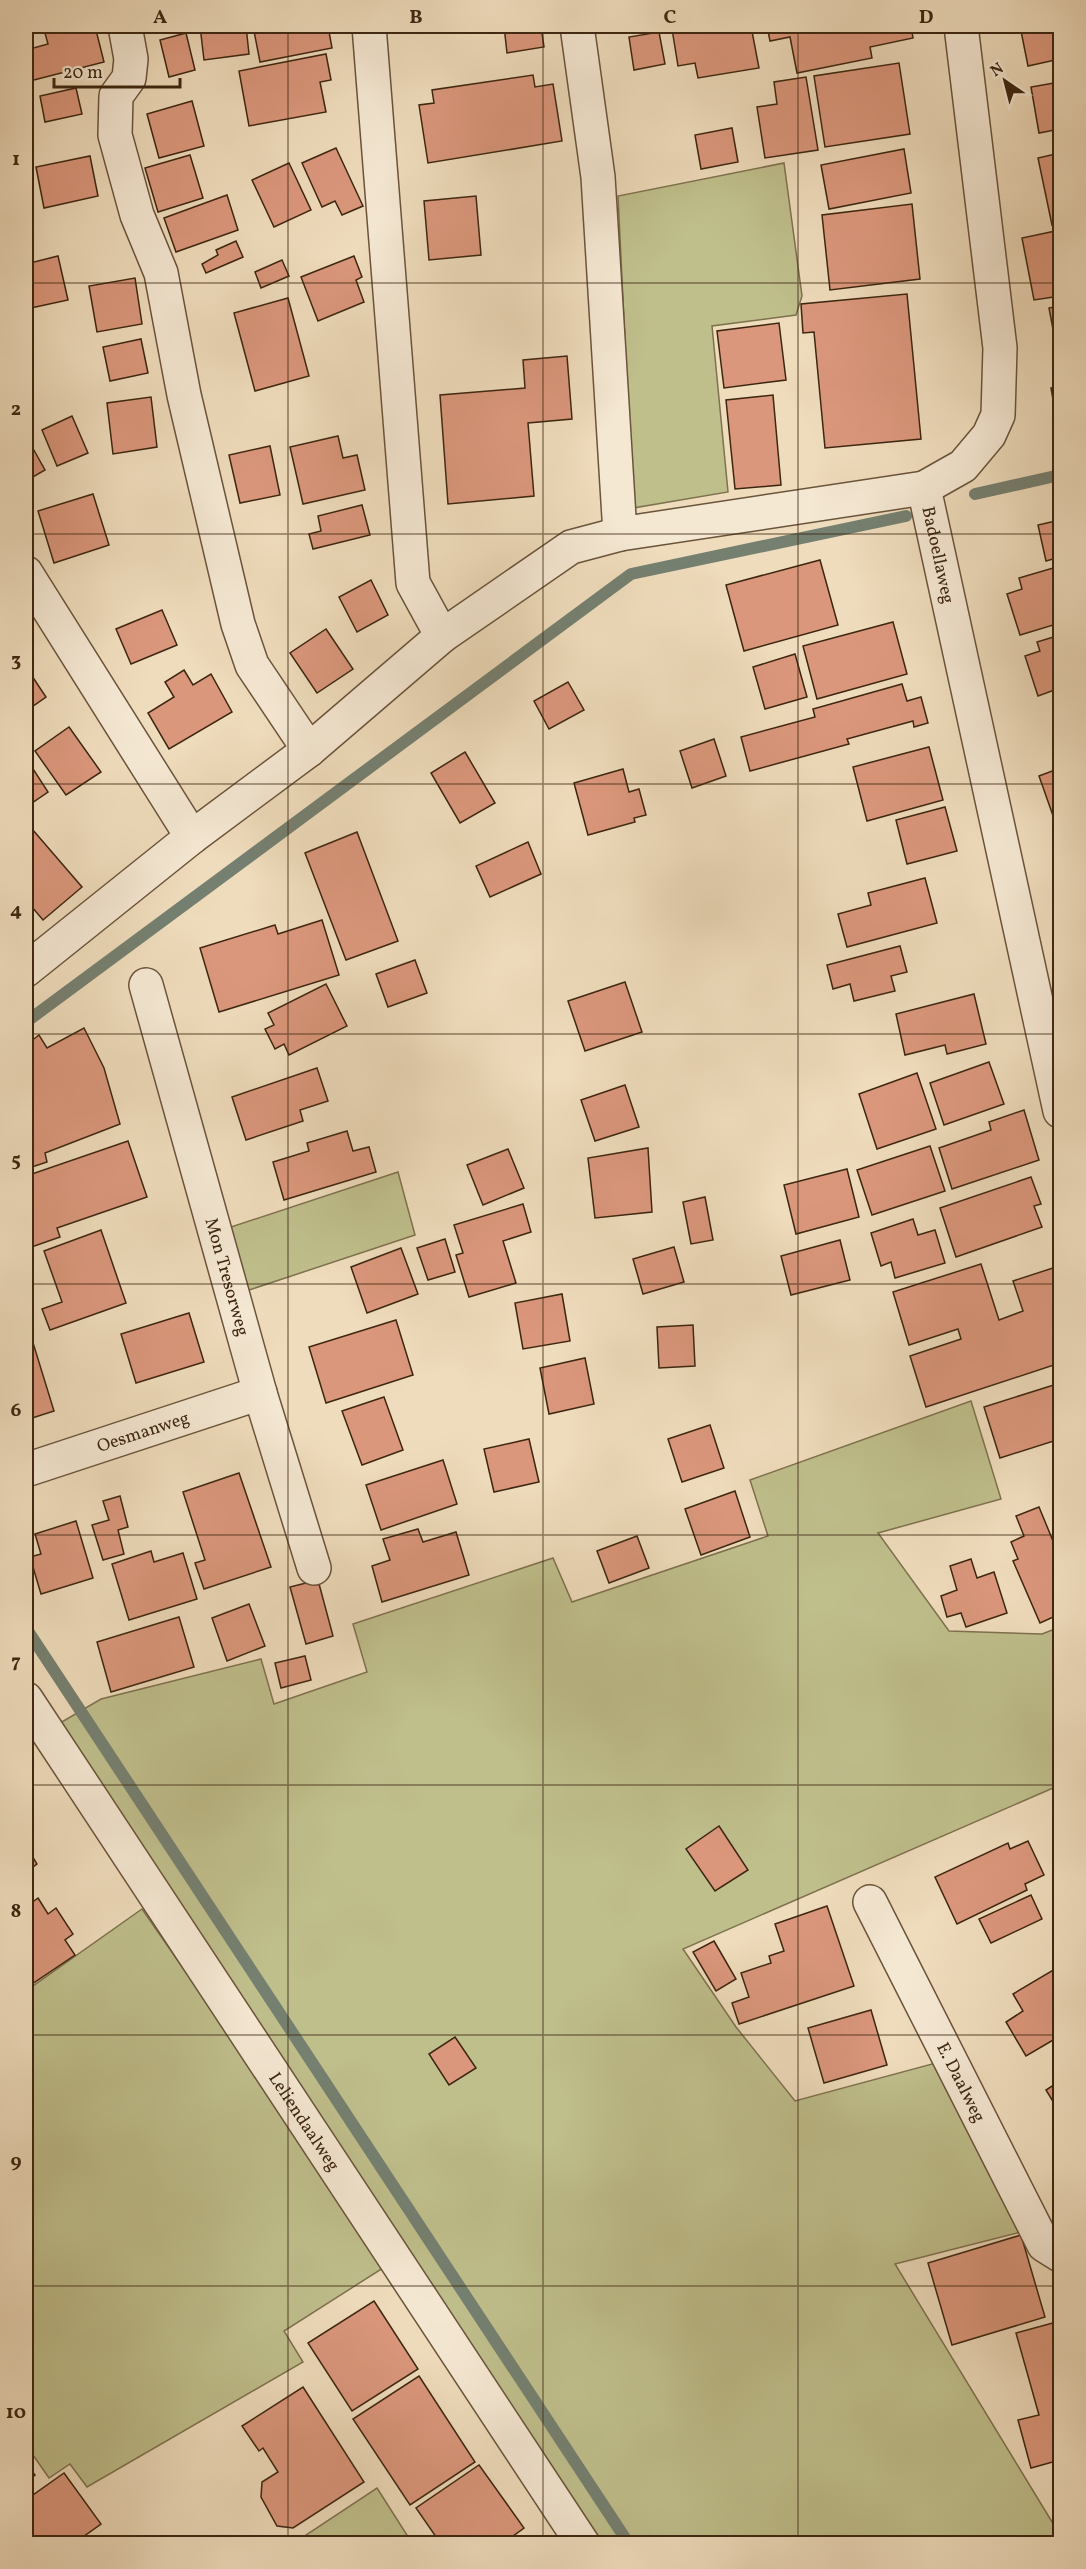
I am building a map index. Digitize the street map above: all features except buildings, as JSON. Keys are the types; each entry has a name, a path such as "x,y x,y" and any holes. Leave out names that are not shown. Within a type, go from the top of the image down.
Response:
{"street":[{"path":"125,26 131,59 129,78 116,96 115,135 137,215 161,273 184,395 238,624 252,665 309,750"},
{"path":"369,26 413,583 442,636"},
{"path":"577,26 598,177 620,534"},
{"name":"Badoellaweg","path":"961,26 1000,348 998,415 989,435 963,466 924,488 1060,1111"},
{"path":"26,970 192,837 309,750 442,636 571,546 620,534 924,488"},
{"path":"26,573 192,837"},
{"name":"Mon Tresorweg","path":"146,985 260,1394 314,1568"},
{"name":"Oesmanweg","path":"26,1470 260,1394"},
{"name":"Leliendaalweg","path":"26,1699 583,2544"},
{"name":"E. Daalweg","path":"870,1902 1044,2245 1060,2255"}],"green space":[{"path":"784,163 802,296 796,315 712,326 728,492 633,508 618,196"},
{"path":"398,1172 415,1235 246,1291 228,1228"},
{"path":"971,1401 1001,1499 878,1533 949,1631 1042,1634 1060,1627 1060,1804 1053,1788 683,1949 736,2027 795,2101 943,2061 1041,2227 895,2264 1060,2535 1060,2543 602,2543 60,1723 101,1699 261,1659 274,1704 367,1672 353,1624 553,1558 572,1602 768,1536 750,1480"},
{"path":"142,1909 285,2115 383,2268 284,2331 303,2362 87,2487 70,2464 49,2478 26,2445 26,1991"},
{"path":"377,2488 412,2543 294,2543"}],"waterway":[{"path":"975,494 1060,475"},
{"path":"26,1022 631,574 906,516"},
{"path":"26,1628 629,2544"}]}
